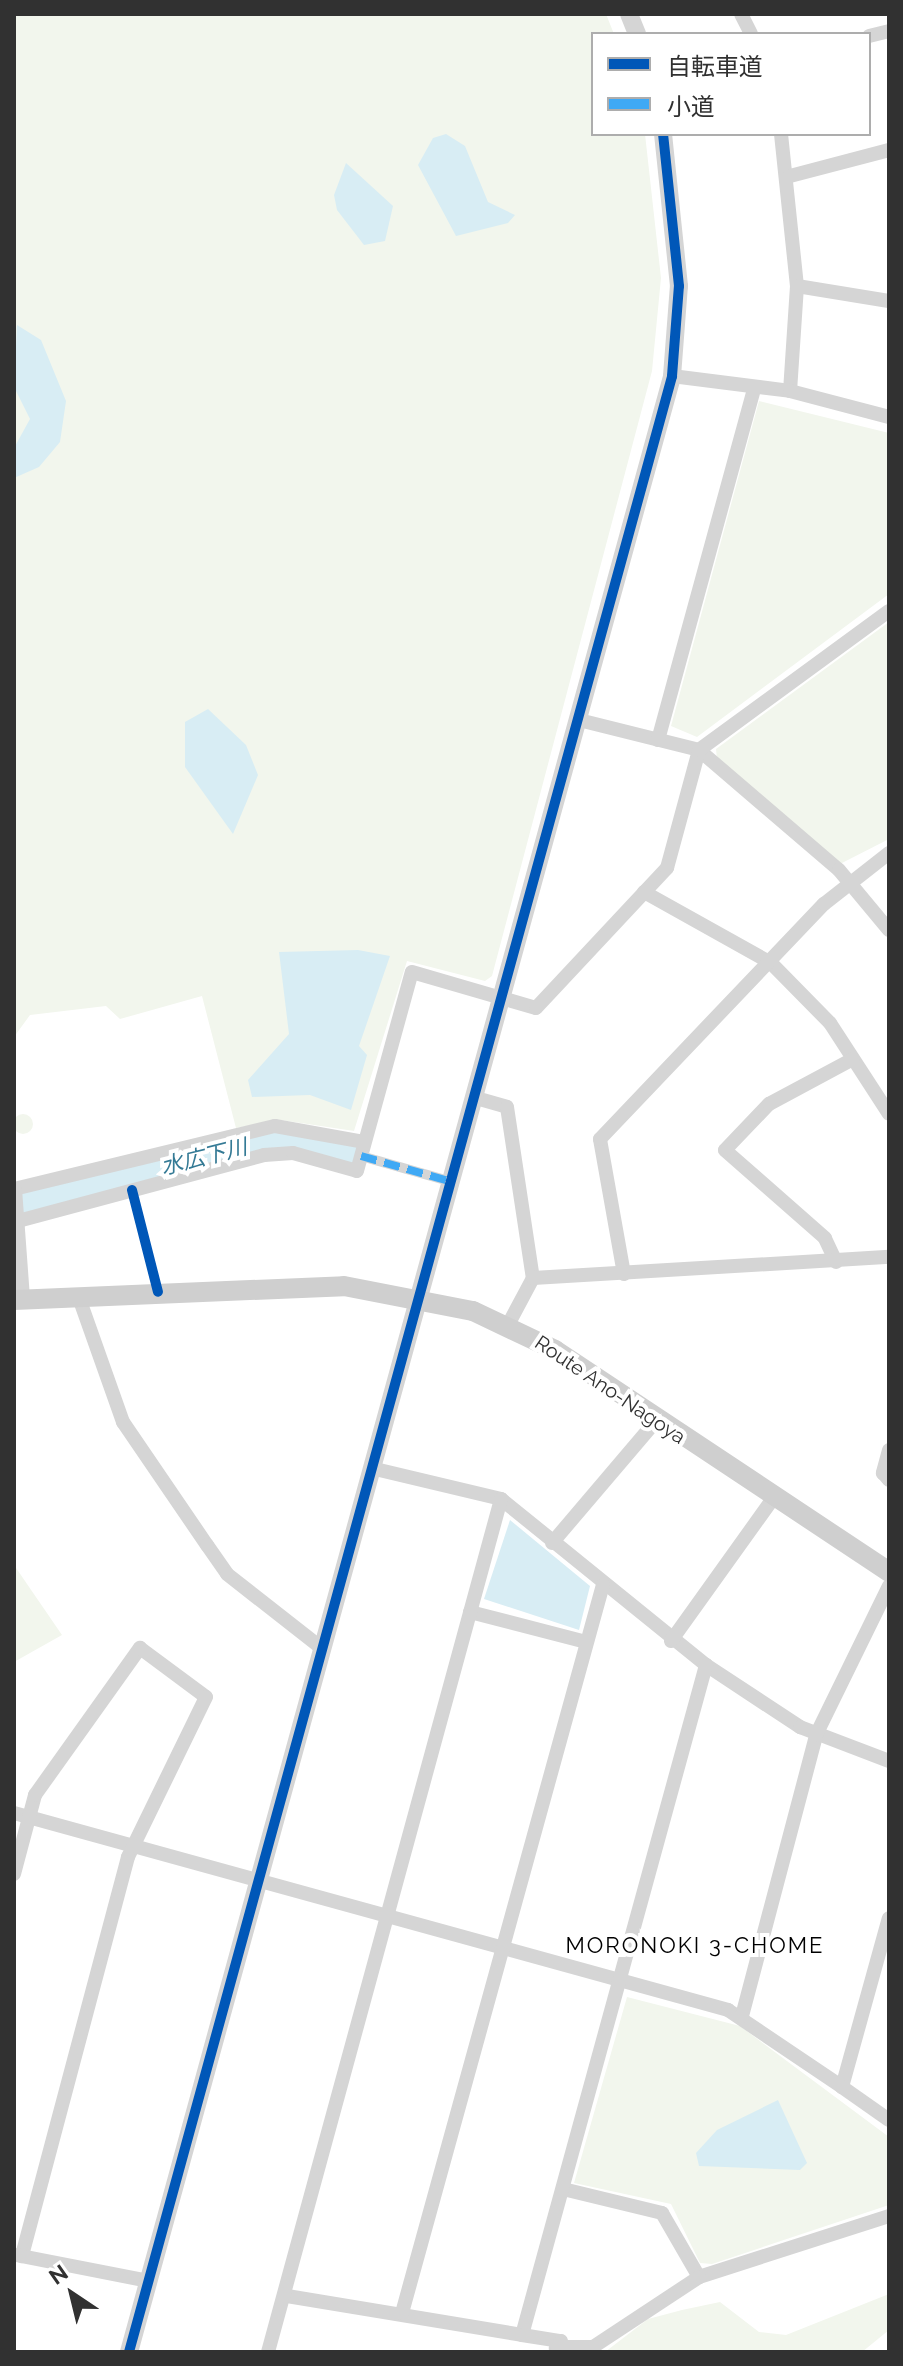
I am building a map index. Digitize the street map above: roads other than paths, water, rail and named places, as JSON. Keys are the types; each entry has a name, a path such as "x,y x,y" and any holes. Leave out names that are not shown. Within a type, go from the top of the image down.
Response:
{"main road":[{"name":"Route Ano-Nagoya","path":"19,1299 289,1285 420,1297 508,1325 772,1500 889,1572"}],"street":[{"path":"741,14 750,32"},
{"path":"129,2352 320,1647 583,721 672,376 679,273 663,136"},
{"path":"781,136 790,176 797,286 790,391"},
{"path":"790,176 889,150"},
{"path":"797,286 889,301"},
{"path":"672,376 753,392 790,391 889,417"},
{"path":"658,740 753,392"},
{"path":"18,1218 264,1155 293,1153 357,1171 412,972 536,1008 667,868 699,750 889,611"},
{"path":"583,721 699,750 848,880 889,930"},
{"path":"624,1274 600,1139 848,880 889,853"},
{"path":"644,892 771,963 830,1023 889,1114"},
{"path":"836,1262 825,1238 725,1150 769,1104 853,1059"},
{"path":"476,1098 507,1107 533,1278 508,1325"},
{"path":"19,1299 15,1191 275,1126 363,1149 452,1182"},
{"path":"533,1278 889,1257"},
{"path":"78,1295 123,1422 213,1555 227,1574 320,1647"},
{"path":"552,1543 656,1421"},
{"path":"889,1450 883,1473 889,1480"},
{"path":"371,1468 501,1499 671,1641 706,1665 816,1735 889,1761"},
{"path":"268,2352 287,2296 501,1499"},
{"path":"671,1641 772,1500"},
{"path":"402,2313 603,1585"},
{"path":"742,2016 816,1735 889,1586"},
{"path":"470,1612 586,1642"},
{"path":"14,1874 30,1818 56,1761 140,1648 206,1697 132,1846 18,2255 149,2281"},
{"path":"522,2335 706,1665"},
{"path":"14,1813 742,2016 889,2120"},
{"path":"842,2087 883,1965 889,1918"},
{"path":"563,2189 662,2213 699,2277"},
{"path":"556,2349 593,2347 699,2277 889,2216"},
{"path":"287,2296 561,2341 556,2349"}],"waterway":[{"name":"水広下川","path":"14,1205 276,1139 348,1152"}],"district":[{"name":"MORONOKI 3-CHOME","path":"695,1946"}]}
